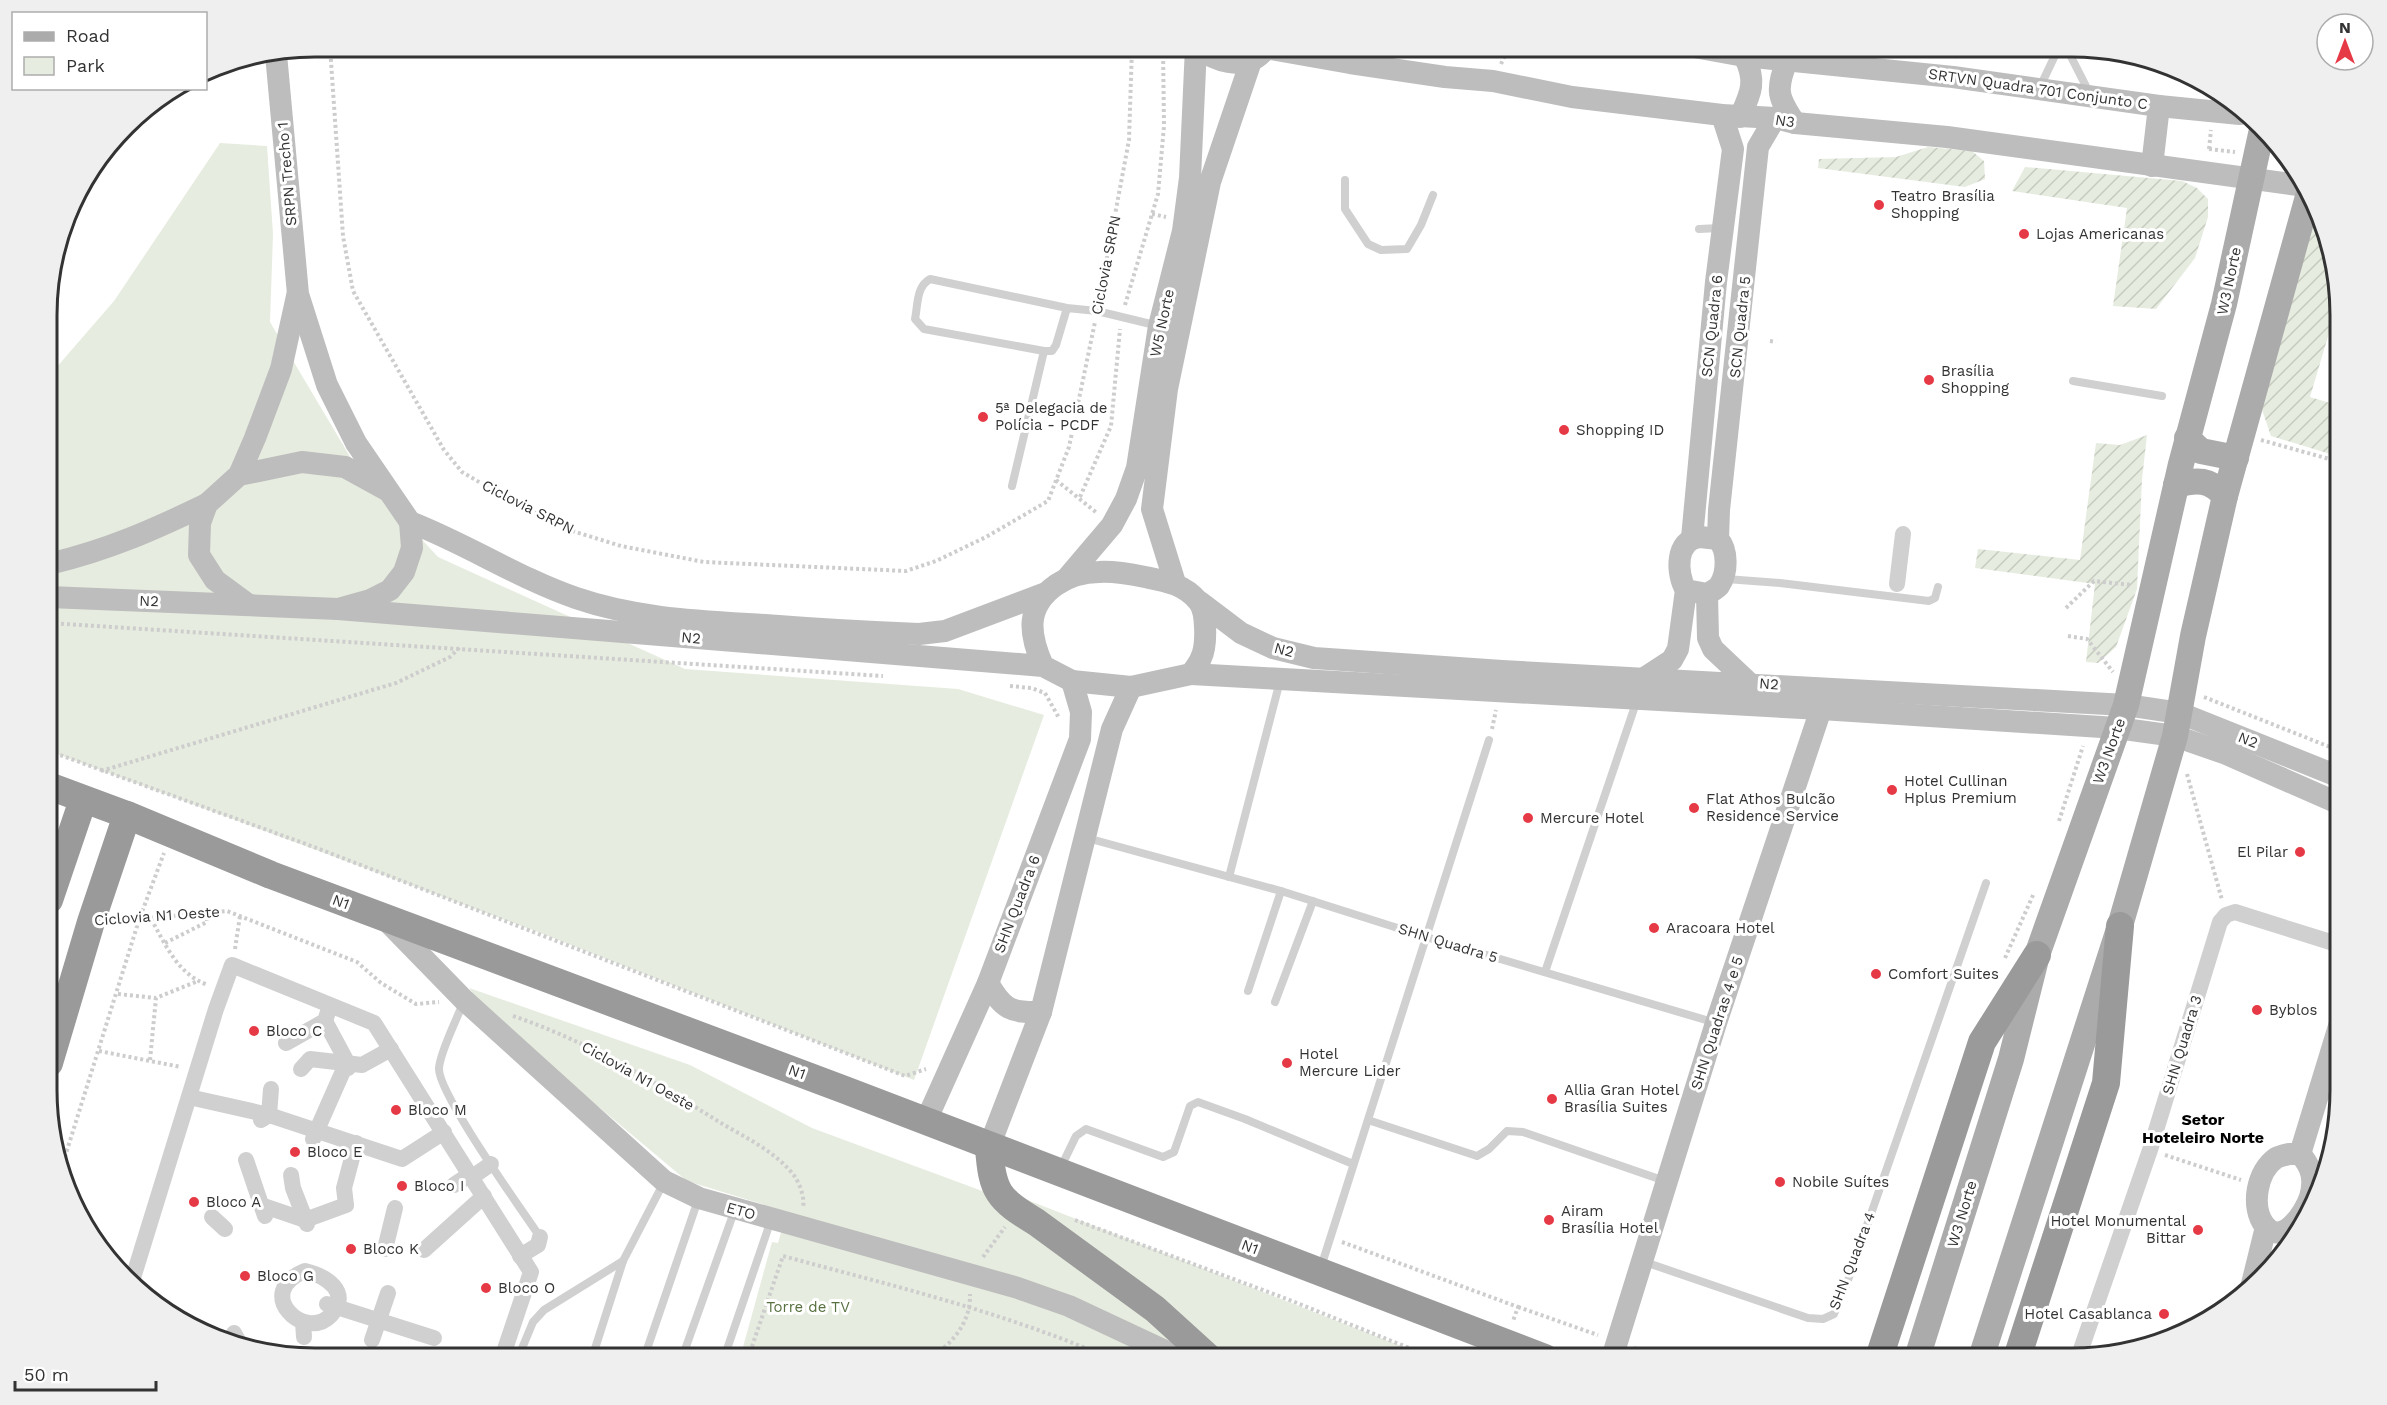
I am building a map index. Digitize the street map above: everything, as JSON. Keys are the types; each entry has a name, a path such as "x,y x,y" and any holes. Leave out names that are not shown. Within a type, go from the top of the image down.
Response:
{"highway":[{"name":"N1","path":"57,789 271,875 926,1121 989,1148 1516,1348"},
{"path":"57,876 83,800"},
{"path":"57,1029 127,816"},
{"path":"2019,1348 2106,1083 2120,926"},
{"path":"1882,1348 1982,1042 2037,955"},
{"path":"989,1148 991,1172 996,1191 1017,1210 1155,1309 1198,1348"}],"main road":[{"name":"W5 Norte","path":"1067,578 1112,525 1126,499 1137,468 1159,326 1184,231 1190,178 1196,57"},
{"name":"N3","path":"1214,57 1220,61 1231,62 1246,57"},
{"name":"W5 Norte","path":"1175,583 1152,509 1167,389 1209,182 1259,57"},
{"name":"N3","path":"1299,57 1493,81 1572,97 1731,116 1958,138 2294,185"},
{"path":"1731,116 1749,98 1753,85 1750,68 1744,57"},
{"name":"SRTVN Quadra 701 Conjunto C","path":"1752,57 1953,77 2091,94 2159,106 2232,113"},
{"name":"SRPN Trecho 1","path":"277,60 298,294 327,385 356,444 389,491"},
{"path":"1785,121 1778,86 1786,61"},
{"path":"2152,166 2159,106"},
{"name":"SCN Quadra 6","path":"1692,538 1722,228 1733,149 1731,116"},
{"name":"SCN Quadra 5","path":"1718,539 1719,510 1758,147 1785,121"},
{"name":"W3 Norte","path":"1920,1348 2011,1059 2037,955 2121,717 2187,438 2224,304 2260,139"},
{"path":"1984,1348 2120,926 2180,713 2193,636 2225,496 2305,206"},
{"name":"SRPN Trecho 1","path":"239,475 281,369 298,294"},
{"path":"2187,438 2201,451 2239,446"},
{"path":"57,562 94,553 147,533 207,504 239,475 302,462 345,467 389,491 410,522 412,548 404,572 390,590 370,600 338,609 249,605 215,580 199,555 200,523 207,504"},
{"path":"2176,485 2202,481 2216,485 2225,496"},
{"name":"N2","path":"410,522 444,535 518,574 576,598 623,611 672,620 919,634 945,631 1043,594"},
{"path":"1646,677 1672,660 1705,588 1725,561 1724,546 1718,539 1692,538 1686,544 1680,557 1680,579 1705,588"},
{"path":"1098,572 1126,574 1175,583 1200,602 1205,623 1204,649 1201,659 1191,674 1131,687 1072,681 1043,666 1035,648 1032,627 1034,609 1043,594 1067,578 1098,572"},
{"path":"1705,588 1708,638 1713,649 1749,683"},
{"name":"N2","path":"57,597 249,605"},
{"name":"N2","path":"1200,602 1241,633 1273,648 1314,658 1502,671 1749,683 1825,699"},
{"name":"N2","path":"338,609 1043,666"},
{"name":"N2","path":"1191,674 1637,699 1825,699 2121,717 2180,713 2330,773"},
{"name":"SHN Quadra 6","path":"926,1121 988,983 1080,739 1081,712 1072,681"},
{"path":"989,1148 1041,1012 1113,729 1131,687"},
{"name":"SHN Quadras 4 e 5","path":"1615,1348 1716,1023 1825,699"},
{"name":"N2","path":"2180,713 2224,753 2330,797"},
{"name":"ETO","path":"386,919 464,1000 664,1181 699,1198 735,1209 1018,1288 1069,1306 1159,1348"},
{"path":"988,983 997,999 1006,1008 1023,1013 1041,1012"},
{"path":"2300,1154 2330,1056"},
{"path":"2290,1227 2276,1232 2266,1227 2260,1216 2257,1199 2264,1172 2276,1159 2289,1154 2300,1154 2310,1165 2312,1185"},
{"path":"2255,1271 2266,1227"}],"street":[{"path":"1897,584 1903,534"},
{"path":"2226,915 2235,912 2330,942"},
{"name":"SHN Quadra 3","path":"2082,1347 2150,1150 2220,922 2226,915"},
{"path":"134,1273 232,965 328,1013 374,1023 385,1053 420,1083 444,1132 531,1272 505,1348"},
{"path":"286,1043 328,1013"},
{"path":"315,1135 349,1069 328,1013"},
{"path":"301,1069 310,1059 349,1069 385,1053"},
{"path":"264,1118 271,1089"},
{"path":"189,1097 264,1118 355,1150 402,1159 444,1132"},
{"path":"246,1160 263,1210 306,1222 346,1205 343,1192 355,1150"},
{"path":"454,1185 491,1164"},
{"path":"291,1175 293,1188 306,1222"},
{"path":"424,1250 447,1232 484,1196"},
{"path":"385,1249 395,1208"},
{"path":"212,1217 225,1229"},
{"path":"520,1256 538,1245 540,1237"},
{"path":"325,1269 338,1293 331,1305 331,1315 323,1322 304,1329 286,1311 283,1300 289,1290 291,1277 305,1271 325,1269"},
{"path":"267,1285 289,1290"},
{"path":"372,1340 388,1293"},
{"path":"331,1305 434,1338"}],"lane":[{"path":"2039,88 2054,57"},
{"path":"2072,57 2091,94"},
{"path":"1345,180 1345,209 1368,244 1382,250 1407,249 1421,225 1433,195"},
{"path":"1700,229 1722,228"},
{"path":"1067,308 1056,345 1052,351 924,329 915,319 920,289 923,283 930,279 1067,308 1097,311 1159,326"},
{"path":"1012,486 1044,351"},
{"path":"2073,381 2162,396"},
{"path":"1705,588 1780,582 1929,601 1935,598 1938,587"},
{"path":"1229,877 1281,678"},
{"path":"1545,972 1637,699"},
{"path":"1320,1274 1489,740"},
{"name":"SHN Quadra 5","path":"1085,838 1281,891 1426,937 1716,1023"},
{"name":"SHN Quadra 4","path":"1642,1261 1808,1318 1823,1319 1833,1314 1846,1283 1986,883"},
{"path":"1248,991 1281,891"},
{"path":"1275,1002 1313,901"},
{"path":"464,1000 439,1065 439,1077 491,1164 540,1237"},
{"path":"1058,1173 1076,1136 1086,1129 1162,1156 1174,1152 1190,1106 1198,1102 1353,1164"},
{"path":"1368,1120 1477,1156 1489,1149 1507,1131 1523,1132 1667,1182"},
{"path":"595,1348 623,1261 664,1181"},
{"path":"647,1348 699,1198"},
{"path":"686,1348 735,1209"},
{"path":"727,1348 771,1219"},
{"path":"522,1348 533,1323 544,1310 623,1261"}],"path":[{"name":"Ciclovia SRPN","path":"331,57 343,236 353,291 444,450 462,472 566,529 621,546 704,562 906,571 936,561 986,537 1048,501 1069,447 1129,140 1131,57"},
{"path":"1080,497 1111,426 1121,317 1158,194 1164,126 1163,57"},
{"path":"2204,174 2212,110"},
{"path":"1770,341 1776,342"},
{"path":"2239,446 2330,460"},
{"path":"1056,480 1112,525"},
{"path":"2066,608 2094,581 2120,582 2152,591"},
{"path":"57,623 460,647 885,676"},
{"path":"100,772 396,683 450,657 460,647"},
{"path":"1000,685 1031,688 1045,693 1059,715 1060,724 1080,731"},
{"path":"1489,740 1501,692"},
{"path":"2180,713 2330,749"},
{"path":"57,754 100,772 314,848 905,1076 924,1071 939,1055 954,1058"},
{"path":"2184,763 2226,915"},
{"path":"66,1155 140,920 171,834"},
{"name":"Ciclovia N1 Oeste","path":"91,922 140,920 227,911 357,962 381,983 416,1004 464,1000"},
{"path":"165,943 207,922 207,913"},
{"path":"232,965 240,916"},
{"path":"151,919 181,969 198,981 223,990"},
{"path":"118,994 156,998 198,981"},
{"path":"150,1060 156,998"},
{"name":"Ciclovia N1 Oeste","path":"505,1013 546,1027 658,1084 770,1152 796,1178 804,1201 796,1225"},
{"path":"99,1051 197,1070"},
{"path":"2150,1150 2259,1186"},
{"path":"1064,1216 1287,1299 1409,1348"},
{"path":"1330,1238 1518,1307 1610,1348"},
{"path":"751,1348 783,1256 970,1306 1085,1348"},
{"path":"1504,1344 1518,1307"}],"green space":[{"path":"220,143 267,146 273,234 270,322 358,470 438,557 685,669 958,689 1044,715 914,1080 538,932 57,754 57,367 114,301"},
{"path":"1928,147 1972,151 1984,161 1985,179 1965,187 1818,168 1819,159 1896,157"},
{"path":"2025,167 2182,181 2197,188 2208,199 2208,217 2195,258 2156,309 2113,306 2127,208 2012,191"},
{"path":"2311,218 2321,248 2328,281 2330,330 2310,397 2330,403 2330,454 2271,436 2260,404"},
{"path":"2147,435 2142,479 2137,589 2116,647 2098,663 2086,662 2095,584 1975,568 1978,549 2080,560 2096,443 2120,445"},
{"name":"Torre de TV","path":"469,988 690,1065 812,1128 1031,1209 1002,1190 1406,1348 743,1348 772,1242 778,1243 787,1212 687,1181 488,1014"}],"place":[{"name":"Teatro Brasília Shopping","path":"1879,205"},
{"name":"Lojas Americanas","path":"2024,234"},
{"name":"Brasília Shopping","path":"1929,380"},
{"name":"5ª Delegacia de Polícia - PCDF","path":"983,417"},
{"name":"Shopping ID","path":"1564,430"},
{"name":"Hotel Cullinan Hplus Premium","path":"1892,790"},
{"name":"Flat Athos Bulcão Residence Service","path":"1694,808"},
{"name":"Mercure Hotel","path":"1528,818"},
{"name":"El Pilar","path":"2300,852"},
{"name":"Aracoara Hotel","path":"1654,928"},
{"name":"Comfort Suites","path":"1876,974"},
{"name":"Byblos","path":"2257,1010"},
{"name":"Bloco C","path":"254,1031"},
{"name":"Hotel Mercure Lider","path":"1287,1063"},
{"name":"Allia Gran Hotel Brasília Suites","path":"1552,1099"},
{"name":"Bloco M","path":"396,1110"},
{"name":"Bloco E","path":"295,1152"},
{"name":"Nobile Suítes","path":"1780,1182"},
{"name":"Bloco I","path":"402,1186"},
{"name":"Bloco A","path":"194,1202"},
{"name":"Airam Brasília Hotel","path":"1549,1220"},
{"name":"Hotel Monumental Bittar","path":"2198,1230"},
{"name":"Bloco K","path":"351,1249"},
{"name":"Bloco G","path":"245,1276"},
{"name":"Bloco O","path":"486,1288"},
{"name":"Hotel Casablanca","path":"2164,1314"}],"district":[{"name":"Setor Hoteleiro Norte","path":"2203,1128"}]}
